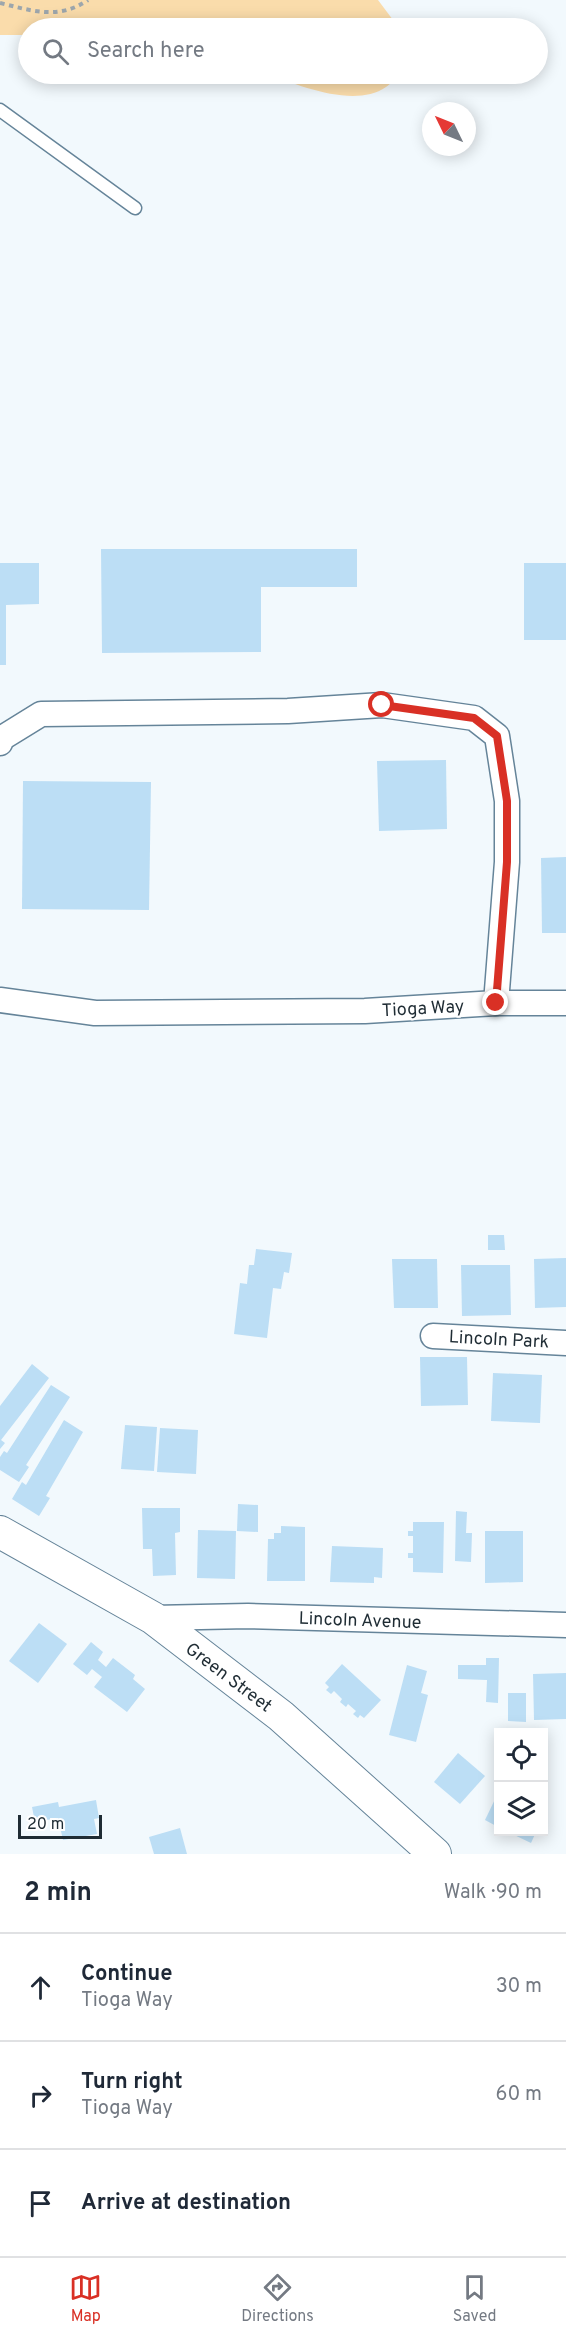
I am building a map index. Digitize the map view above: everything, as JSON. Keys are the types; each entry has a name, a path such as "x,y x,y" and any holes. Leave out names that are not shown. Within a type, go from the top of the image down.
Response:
{"street":[{"path":"0,743 2,738 42,714 278,711 382,705 474,718 497,736 507,801 507,862 496,1003"},
{"name":"Tioga Way","path":"0,1000 95,1013 365,1011 496,1003 566,1003"},
{"name":"Lincoln Park","path":"433,1336 566,1343"},
{"name":"Green Street","path":"0,1532 153,1618 281,1716 435,1854"},
{"name":"Lincoln Avenue","path":"153,1618 249,1616 566,1625"}],"lane":[{"path":"0,110 135,208"}],"path":[{"path":"0,3 55,13 74,10 88,0"}],"shaded area":[{"path":"0,0 378,0 392,18 18,18 18,35 0,35"},
{"path":"295,84 390,84 373,93 358,96 310,89"}],"building":[{"path":"101,549 357,549 357,587 261,587 261,652 102,653"},
{"path":"0,563 39,563 39,604 6,605 6,665 0,665"},
{"path":"524,563 566,563 566,640 524,640"},
{"path":"446,760 447,829 379,831 377,761"},
{"path":"23,781 151,782 149,910 22,909"},
{"path":"566,857 566,933 542,933 541,858"},
{"path":"488,1235 504,1235 505,1250 488,1250"},
{"path":"256,1249 292,1253 289,1273 284,1272 281,1289 273,1288 267,1338 234,1334 240,1283 247,1284 249,1265 254,1265"},
{"path":"566,1258 566,1307 535,1308 534,1259"},
{"path":"392,1259 437,1259 438,1308 394,1308"},
{"path":"461,1265 510,1265 511,1315 462,1316"},
{"path":"420,1357 467,1357 468,1405 421,1406"},
{"path":"32,1364 49,1378 1,1440 5,1443 0,1449 0,1406"},
{"path":"493,1373 542,1375 540,1423 491,1421"},
{"path":"51,1385 70,1397 26,1465 29,1467 19,1482 0,1470 0,1457 4,1451 7,1453"},
{"path":"64,1420 83,1432 46,1496 50,1498 39,1516 12,1499 22,1482 26,1485"},
{"path":"125,1425 157,1427 154,1471 121,1469"},
{"path":"160,1428 198,1430 196,1474 157,1472"},
{"path":"238,1504 258,1505 258,1532 237,1531"},
{"path":"142,1508 180,1508 180,1532 175,1533 176,1575 153,1576 152,1549 143,1549"},
{"path":"456,1511 467,1512 466,1533 472,1533 471,1562 455,1561"},
{"path":"413,1522 444,1522 443,1573 413,1572 413,1558 408,1558 408,1553 413,1553 413,1536 408,1536 408,1531 413,1531"},
{"path":"281,1526 305,1527 305,1581 267,1581 268,1539 274,1539 274,1533 281,1533"},
{"path":"198,1530 236,1531 235,1579 197,1578"},
{"path":"485,1531 523,1531 523,1582 485,1583"},
{"path":"332,1546 383,1548 382,1578 374,1577 374,1583 330,1582"},
{"path":"39,1623 67,1644 38,1683 9,1661"},
{"path":"91,1642 103,1652 98,1660 106,1667 113,1658 135,1675 133,1679 145,1689 127,1712 94,1687 102,1677 92,1669 87,1675 73,1664"},
{"path":"486,1658 499,1658 498,1703 486,1702 487,1680 458,1679 458,1665 486,1665"},
{"path":"342,1664 381,1700 364,1718 360,1715 358,1718 353,1714 356,1711 348,1704 346,1707 340,1702 342,1699 334,1691 331,1694 326,1690 329,1687 325,1683"},
{"path":"407,1665 427,1671 421,1693 428,1695 416,1742 389,1735"},
{"path":"566,1673 566,1719 534,1720 533,1674"},
{"path":"508,1693 526,1693 526,1722 508,1721"},
{"path":"458,1753 485,1776 460,1804 434,1782"},
{"path":"96,1800 99,1818 94,1819 97,1834 63,1840 58,1818 35,1822 32,1807 58,1802 59,1807"},
{"path":"494,1801 494,1825 485,1820"},
{"path":"180,1828 187,1854 154,1854 149,1837"},
{"path":"516,1836 534,1836 531,1843"}],"route":[{"path":"382,705 474,718 497,736 507,801 507,862 504,924 496,1003"}]}
